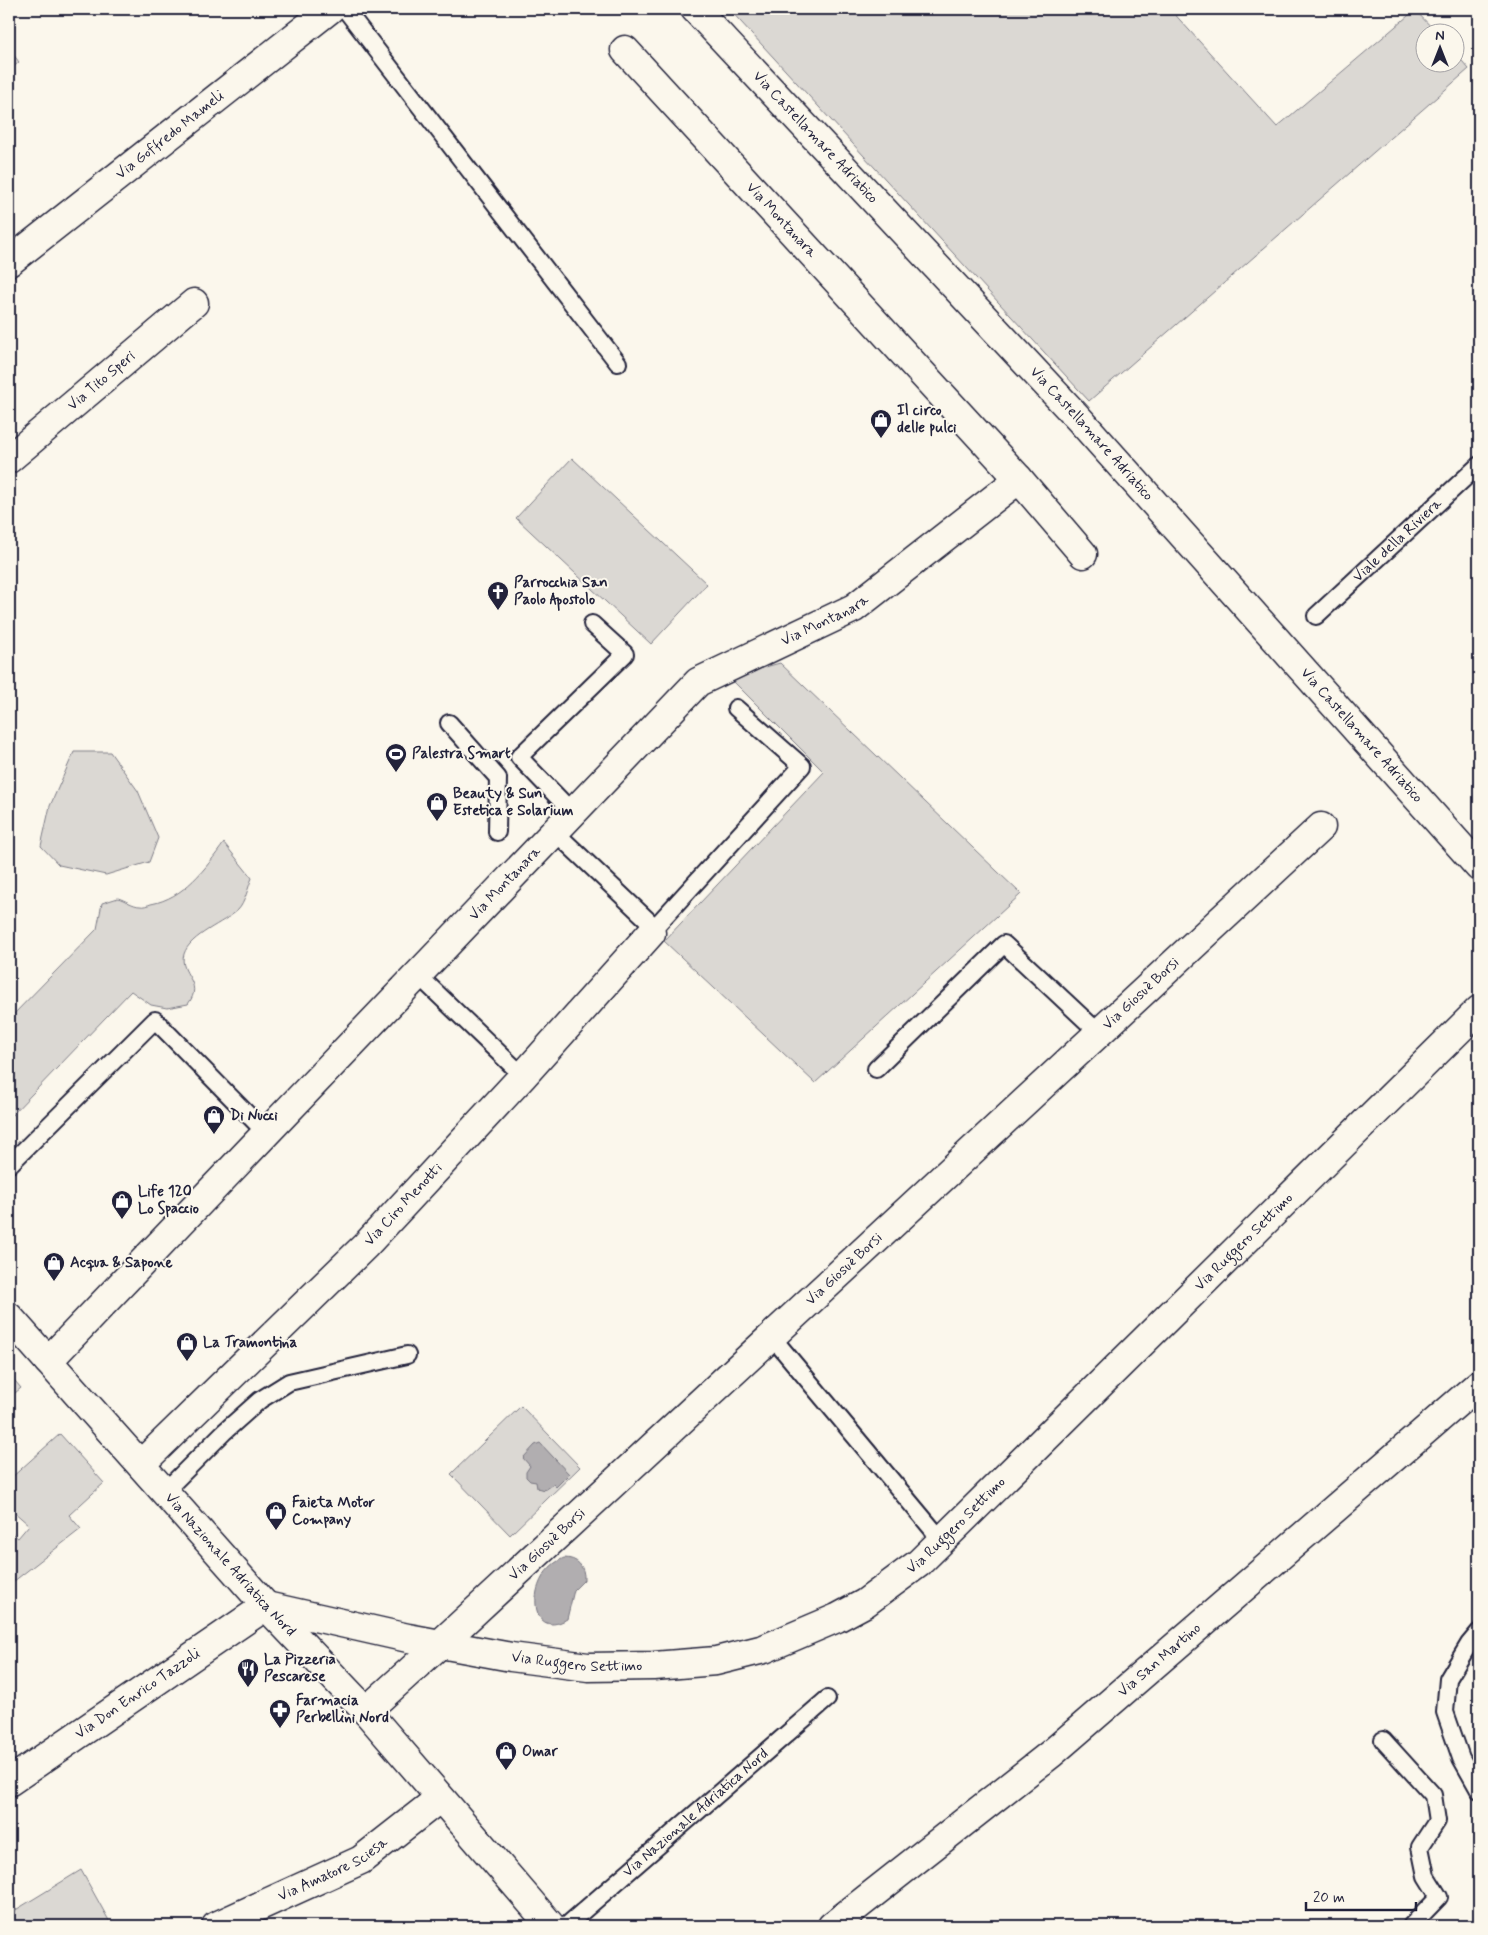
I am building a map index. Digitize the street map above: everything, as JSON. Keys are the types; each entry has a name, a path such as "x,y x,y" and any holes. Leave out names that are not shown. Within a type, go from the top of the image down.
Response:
{"street":[{"name":"Via Castellamare Adriatico","path":"695,9 1080,420 1479,867"},
{"name":"Via Goffredo Mameli","path":"9,262 329,10"},
{"name":"Via Montanara","path":"625,50 1019,479 1083,554"},
{"name":"Via Tito Speri","path":"9,459 194,303"},
{"name":"Via Montanara","path":"48,1361 698,682 854,608 1019,479"},
{"name":"Via Giosuè Borsi","path":"366,1710 440,1644 1321,827"},
{"name":"Via Ciro Menotti","path":"142,1464 365,1246 523,1076 651,933"},
{"name":"Via Ruggero Settimo","path":"266,1606 440,1644 588,1667 654,1666 716,1661 764,1648 837,1618 865,1603 919,1563 1479,1010"},
{"name":"Via Nazionale Adriatica Nord","path":"9,1317 142,1464 266,1606 366,1710 551,1926"},
{"name":"Via San Martino","path":"832,1926 1052,1753 1479,1384"},
{"name":"Via Don Enrico Tazzoli","path":"9,1782 266,1606"},
{"name":"Via Amatore Sciesa","path":"216,1926 361,1860 440,1798"}],"lane":[{"path":"329,10 618,363"},
{"name":"Viale della Riviera","path":"1316,616 1479,465"},
{"path":"592,624 625,654 518,757 564,823 655,927 802,766 736,708"},
{"path":"449,723 498,778 497,832"},
{"path":"876,1068 1004,944 1099,1033"},
{"path":"418,975 523,1076"},
{"path":"11,1168 155,1020 266,1133"},
{"path":"772,1337 933,1530"},
{"path":"165,1491 224,1432 260,1400 289,1382 407,1355"},
{"path":"1479,1632 1469,1644 1448,1679 1445,1712 1461,1758 1479,1790"},
{"name":"Via Nazionale Adriatica Nord","path":"566,1926 827,1700"},
{"path":"1383,1740 1434,1795 1437,1821 1420,1847 1426,1876 1439,1896 1411,1926"}],"shaded area":[{"path":"729,9 1170,9 1277,127 1415,10 1426,22 1416,22 1416,72 1466,72 1089,401"},
{"path":"9,49 19,62 9,71"},
{"path":"572,458 707,584 651,644 516,518"},
{"path":"780,663 1021,894 815,1083 664,941 824,772 731,679 740,674"},
{"path":"74,752 110,752 138,791 158,838 149,862 106,875 59,865 41,846 50,806"},
{"path":"224,843 252,878 238,910 200,935 187,947 183,961 194,990 188,1004 167,1008 151,1005 131,991 9,1118 9,1019 97,929 102,903 118,898 143,906 163,901 184,889 193,881"},
{"path":"9,1374 21,1388 9,1398"},
{"path":"521,1406 580,1467 510,1535 451,1474"},
{"path":"60,1434 104,1483 69,1515 81,1529 9,1585 9,1531 18,1538 29,1525 13,1511 9,1516 9,1476 11,1478"},
{"path":"540,1443 569,1474 556,1487 553,1484 544,1490 537,1488 536,1482 530,1481 526,1477 526,1472 530,1466 523,1458 535,1445"},
{"path":"564,1558 573,1559 582,1567 584,1580 574,1590 567,1619 554,1624 544,1622 538,1614 536,1604 537,1591 542,1578 551,1566"},
{"path":"81,1870 112,1926 9,1926 9,1914"}],"place":[{"name":"Il circo delle pulci","path":"881,439"},
{"name":"Parrocchia San Paolo Apostolo","path":"498,611"},
{"name":"Palestra Smart","path":"396,773"},
{"name":"Beauty & Sun Estetica e Solarium","path":"437,822"},
{"name":"Di Nucci","path":"214,1135"},
{"name":"Life 120 Lo Spaccio","path":"122,1220"},
{"name":"Acqua & Sapone","path":"54,1282"},
{"name":"La Tramontina","path":"187,1362"},
{"name":"Faieta Motor Company","path":"276,1531"},
{"name":"La Pizzeria Pescarese","path":"248,1688"},
{"name":"Farmacia Perbellini Nord","path":"280,1729"},
{"name":"Omar","path":"506,1771"}]}
